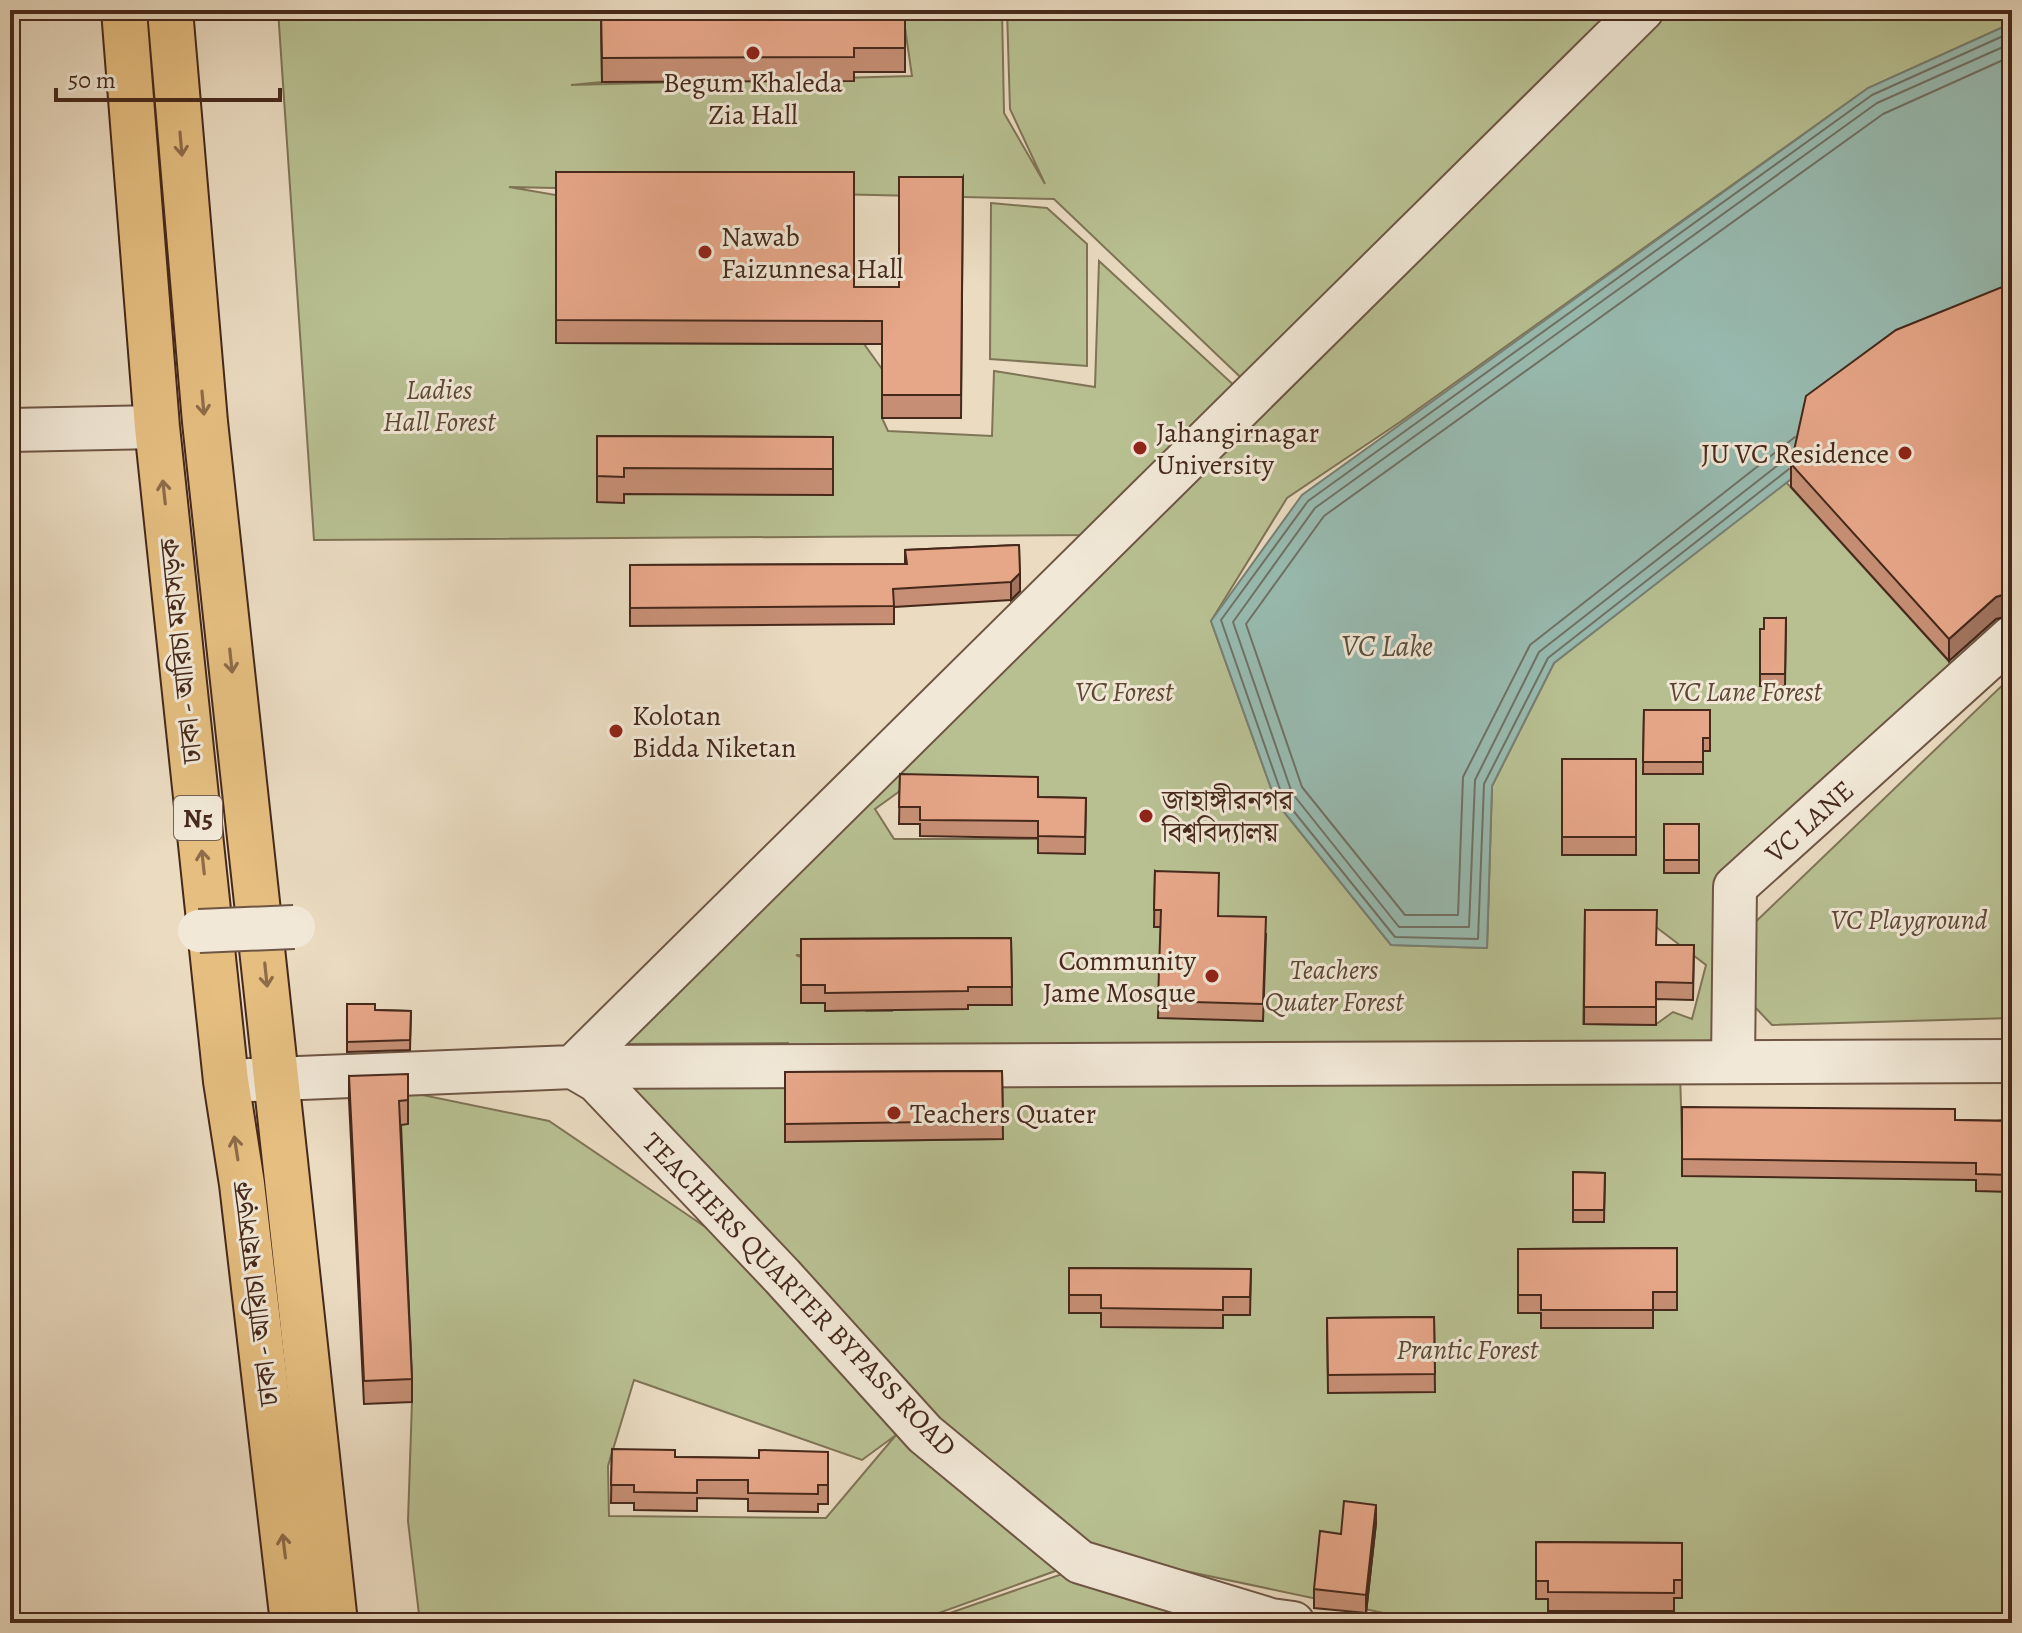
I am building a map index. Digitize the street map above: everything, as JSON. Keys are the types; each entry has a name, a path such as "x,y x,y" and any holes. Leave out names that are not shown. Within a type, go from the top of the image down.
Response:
{"highway":[{"name":"ঢাকা - আরিচা মহাসড়ক","path":"124,10 157,427 226,1081 242,1184 293,1623"},
{"name":"ঢাকা - আরিচা মহাসড়ক","path":"170,10 205,422 335,1623"}],"street":[{"path":"573,1067 1642,10"},
{"path":"10,430 157,427"},
{"name":"VC LANE","path":"1733,1062 1735,887 2012,637"},
{"path":"199,931 294,927"},
{"path":"226,1081 573,1067 2012,1061"},
{"name":"TEACHERS QUARTER BYPASS ROAD","path":"573,1067 597,1081 782,1276 925,1434 1080,1562 1271,1620 1293,1623"}],"green space":[{"name":"Ladies Hall Forest","path":"278,10 648,10 601,26 602,82 571,85 912,76 904,21 848,10 1002,10 1004,113 1045,184 1010,109 1007,10 1642,10 1256,392 1054,199 509,187 556,195 556,343 864,344 882,369 882,418 888,431 992,436 994,371 1095,387 1099,261 1238,389 1095,535 314,540"},
{"path":"1659,10 2012,10 2012,23 1868,88 1400,422 1287,498 1211,621 1276,802 1391,945 1487,948 1492,786 1554,663 1786,482 1955,668 1735,887 1733,1050 789,1054 788,1043 625,1044","holes":["900,791 1038,793 1042,839 894,839 875,809","1656,927 1706,965 1692,1019 1673,1012 1655,1025 1583,1024 1585,928","1011,953 1011,1005 986,1005 968,994 893,992 892,1011 866,1011 865,1006 826,1011 825,1003 801,1003 801,957 796,955"]},
{"path":"991,203 1047,208 1087,244 1087,366 990,359"},
{"name":"VC Playground","path":"2012,676 2012,1018 1772,1025 1752,1004 1746,931"},
{"name":"Prantic Forest","path":"785,1070 786,1142 1002,1139 1002,1085 1680,1072 1683,1176 1955,1126 2012,1119 2012,1623 1431,1623 1086,1550 932,1420 595,1073"},
{"path":"398,1090 549,1121 726,1241 1072,1565 911,1623 420,1623 408,1521 412,1402","holes":["634,1380 862,1460 896,1435 826,1518 609,1516 608,1466"]},
{"path":"1068,1572 1254,1623 921,1623"}],"water":[{"name":"VC Lake","path":"2012,23 2012,308 1554,663 1492,786 1487,948 1391,945 1276,802 1211,621 1302,495 1868,88"}],"building":[{"name":"Begum Khaleda Zia Hall","path":"601,10 905,10 905,48 854,48 854,57 602,58"},
{"name":"Nawab Faizunnesa Hall","path":"556,172 854,172 854,287 899,287 899,177 963,177 961,395 882,395 882,321 556,320"},
{"name":"JU VC Residence","path":"2012,283 2012,592 1996,597 1949,639 1791,464 1806,396 1896,330"},
{"path":"597,436 833,437 833,469 624,468 624,477 597,476"},
{"path":"1019,545 1020,573 1011,582 893,589 894,606 630,608 630,565 907,564 905,550"},
{"path":"1764,618 1786,618 1785,674 1760,674 1760,629 1764,629"},
{"path":"1644,710 1710,710 1710,738 1703,738 1703,762 1643,762"},
{"path":"1562,759 1636,759 1636,837 1562,837"},
{"path":"900,774 1038,777 1038,797 1086,798 1085,837 1038,836 1038,821 920,820 920,807 899,807"},
{"path":"1664,824 1699,824 1699,860 1664,860"},
{"name":"Community Jame Mosque","path":"1155,871 1219,873 1218,916 1266,917 1263,1004 1158,1001 1161,910 1154,910"},
{"path":"1585,910 1657,910 1656,945 1694,945 1693,983 1656,982 1656,1007 1584,1007"},
{"path":"1011,938 1012,987 968,987 968,991 825,993 825,985 801,985 801,939"},
{"path":"347,1004 375,1004 375,1010 411,1011 410,1040 347,1042"},
{"name":"Teachers Quater","path":"1002,1071 1003,1121 785,1124 785,1072"},
{"path":"408,1074 408,1100 399,1101 412,1379 364,1381 349,1076"},
{"path":"1682,1107 1955,1109 1955,1120 2012,1121 2011,1175 1976,1174 1976,1163 1682,1159"},
{"path":"1573,1172 1605,1173 1604,1210 1573,1210"},
{"path":"1677,1248 1677,1292 1653,1292 1653,1310 1541,1310 1541,1295 1518,1295 1518,1249"},
{"path":"1069,1268 1251,1269 1250,1297 1223,1297 1223,1310 1101,1308 1101,1295 1069,1295"},
{"path":"1434,1317 1435,1374 1328,1375 1327,1318"},
{"path":"612,1449 675,1450 675,1457 759,1458 759,1450 828,1452 828,1485 818,1485 818,1494 748,1493 748,1480 697,1480 697,1493 634,1492 634,1485 611,1485"},
{"path":"1344,1501 1376,1505 1366,1595 1314,1589 1320,1531 1341,1534"},
{"path":"1536,1542 1682,1543 1682,1580 1674,1580 1674,1593 1548,1592 1548,1581 1536,1581"}],"place":[{"name":"Begum Khaleda Zia Hall","path":"753,53"},
{"name":"Nawab Faizunnesa Hall","path":"705,252"},
{"name":"Jahangirnagar University","path":"1140,448"},
{"name":"JU VC Residence","path":"1905,453"},
{"name":"Kolotan Bidda Niketan","path":"616,731"},
{"name":"জাহাঙ্গীরনগর বিশ্ববিদ্যালয়","path":"1146,816"},
{"name":"Community Jame Mosque","path":"1212,976"},
{"name":"Teachers Quater","path":"894,1113"}],"park label":[{"name":"VC Forest","path":"1124,691"},
{"name":"VC Lane Forest","path":"1745,691"},
{"name":"Teachers Quater Forest","path":"1334,985"}]}
